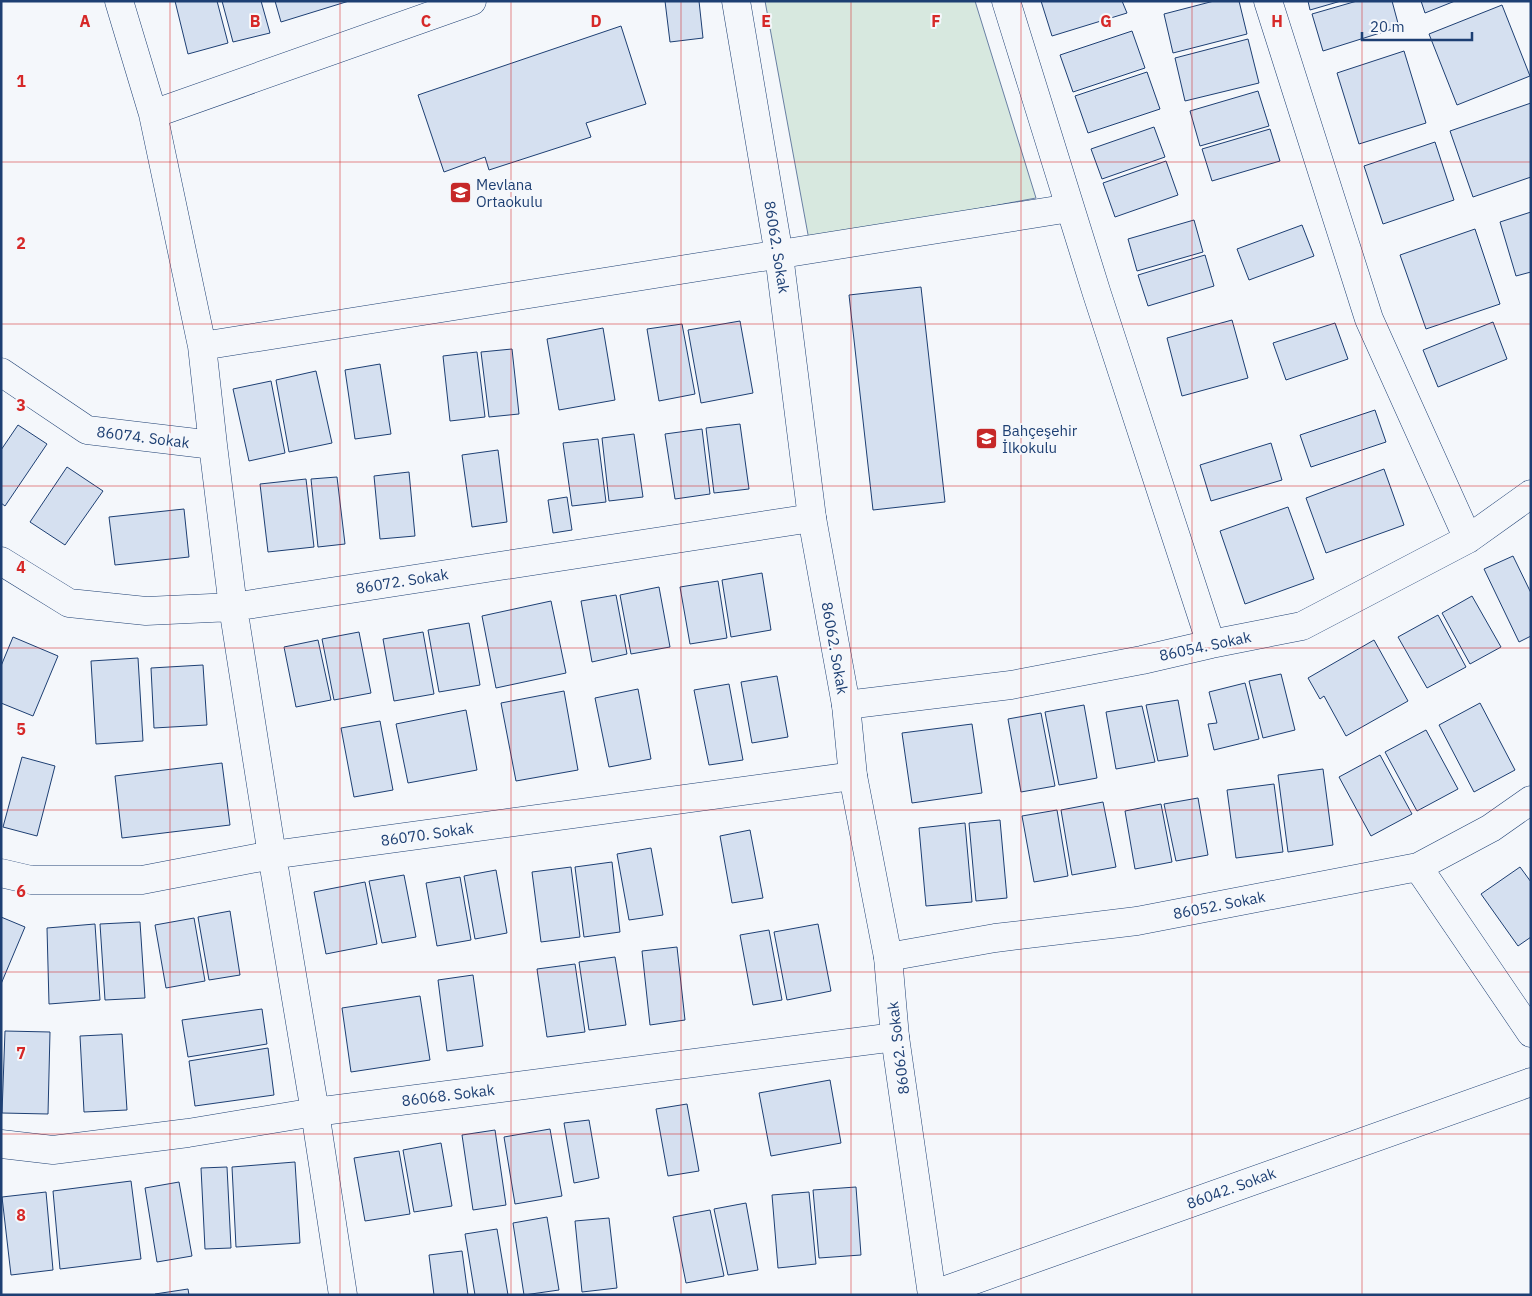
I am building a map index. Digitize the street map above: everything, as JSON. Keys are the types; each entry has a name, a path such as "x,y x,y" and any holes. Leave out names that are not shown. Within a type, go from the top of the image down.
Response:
{"street":[{"path":"119,1 153,114 202,346 233,606 344,1295"},
{"path":"153,114 472,1"},
{"name":"86062. Sokak","path":"736,1 779,255 812,518 846,705 853,776 888,957 895,1037 932,1295"},
{"path":"1006,1 1070,208 1211,644"},
{"path":"1268,1 1369,319 1468,539"},
{"path":"202,346 1070,208"},
{"name":"86074. Sokak","path":"1,372 87,430 213,445"},
{"name":"86054. Sokak","path":"846,705 1011,685 1142,660 1302,626 1468,539 1531,494"},
{"name":"86072. Sokak","path":"1,561 69,603 146,611 233,606 812,518"},
{"name":"86070. Sokak","path":"1,872 31,880 142,880 272,855 853,776"},
{"name":"86052. Sokak","path":"888,957 995,938 1137,920 1418,867 1491,828 1531,800"},
{"path":"1418,867 1531,1033"},
{"name":"86068. Sokak","path":"1,1144 53,1150 188,1133 315,1112 895,1037"},
{"name":"86042. Sokak","path":"932,1295 1531,1082"}],"shaded area":[{"path":"765,1 975,1 1036,198 809,240"}],"building":[{"path":"175,1 217,1 228,43 188,54"},
{"path":"222,1 261,1 270,33 233,42"},
{"path":"275,1 349,1 281,22"},
{"path":"665,1 699,1 703,38 670,42"},
{"path":"1041,1 1122,1 1127,13 1052,36"},
{"path":"1214,1 1239,1 1247,34 1173,53 1164,14"},
{"path":"1308,1 1341,1 1310,10"},
{"path":"1357,1 1392,1 1399,27 1323,51 1312,14"},
{"path":"1421,1 1455,1 1425,13"},
{"path":"1502,5 1530,76 1457,105 1429,34"},
{"path":"621,26 646,104 586,123 591,137 489,170 485,157 444,172 418,95"},
{"path":"1132,31 1145,68 1073,92 1060,55"},
{"path":"1248,39 1259,83 1185,101 1175,58"},
{"path":"1404,51 1426,123 1359,144 1337,73"},
{"path":"1147,72 1160,109 1088,133 1075,96"},
{"path":"1258,91 1269,126 1200,146 1190,111"},
{"path":"1531,103 1531,177 1473,197 1450,131"},
{"path":"1154,127 1165,157 1102,179 1091,149"},
{"path":"1270,129 1280,161 1212,181 1202,149"},
{"path":"1435,142 1454,200 1383,224 1364,166"},
{"path":"1166,161 1178,195 1115,217 1103,183"},
{"path":"1531,212 1531,272 1516,276 1500,222"},
{"path":"1194,220 1203,252 1137,271 1128,239"},
{"path":"1302,225 1314,256 1249,280 1237,249"},
{"path":"1475,229 1500,304 1426,329 1400,255"},
{"path":"1205,255 1214,286 1148,306 1138,275"},
{"path":"921,287 945,502 873,510 849,295"},
{"path":"1232,320 1248,378 1182,396 1167,338"},
{"path":"740,321 753,393 701,403 688,330"},
{"path":"1493,322 1507,359 1438,387 1423,350"},
{"path":"1335,323 1348,359 1286,380 1273,343"},
{"path":"682,324 695,394 659,401 647,329"},
{"path":"603,328 615,400 559,410 547,339"},
{"path":"512,349 519,414 489,417 481,352"},
{"path":"477,352 485,417 450,421 443,356"},
{"path":"380,364 391,434 355,439 345,370"},
{"path":"316,371 332,443 289,452 276,380"},
{"path":"271,381 285,453 249,461 233,389"},
{"path":"1375,410 1386,442 1311,467 1300,435"},
{"path":"740,424 749,489 714,493 706,428"},
{"path":"18,425 47,444 5,506 1,503 1,450"},
{"path":"702,429 710,494 675,499 665,434"},
{"path":"634,434 643,497 609,501 602,438"},
{"path":"598,439 606,502 572,506 563,443"},
{"path":"1271,443 1282,480 1211,501 1200,465"},
{"path":"498,450 507,522 472,527 462,455"},
{"path":"67,467 103,491 65,545 30,522"},
{"path":"1384,469 1404,525 1326,553 1306,498"},
{"path":"409,472 415,536 380,539 374,476"},
{"path":"337,477 345,544 318,547 311,479"},
{"path":"306,479 314,547 268,552 260,484"},
{"path":"567,497 572,530 553,533 548,500"},
{"path":"1288,507 1314,579 1245,604 1220,531"},
{"path":"184,509 189,557 115,565 109,517"},
{"path":"1513,556 1531,593 1531,636 1519,642 1484,569"},
{"path":"762,573 771,630 731,637 722,580"},
{"path":"718,581 727,638 690,644 680,587"},
{"path":"659,587 670,647 631,654 620,595"},
{"path":"616,595 627,654 592,662 581,601"},
{"path":"1472,596 1501,647 1470,664 1442,613"},
{"path":"551,601 566,673 496,688 482,616"},
{"path":"1438,615 1466,667 1427,688 1398,637"},
{"path":"469,623 480,685 439,692 428,630"},
{"path":"359,632 371,693 334,700 322,639"},
{"path":"423,632 434,694 394,701 383,639"},
{"path":"13,637 58,656 33,716 1,703 1,666"},
{"path":"318,640 331,700 296,707 284,647"},
{"path":"1374,640 1408,701 1346,736 1324,696 1320,699 1308,678"},
{"path":"138,658 143,741 96,744 91,661"},
{"path":"203,665 207,725 154,728 151,668"},
{"path":"1281,674 1295,730 1263,738 1249,681"},
{"path":"777,676 788,737 752,743 741,682"},
{"path":"1245,683 1259,739 1214,750 1208,724 1217,723 1209,692"},
{"path":"729,684 743,760 709,765 694,690"},
{"path":"638,689 651,759 609,767 595,698"},
{"path":"564,691 578,770 516,781 501,703"},
{"path":"1178,700 1188,756 1158,761 1146,705"},
{"path":"1480,703 1515,770 1474,792 1439,725"},
{"path":"1084,705 1097,778 1059,785 1045,712"},
{"path":"1142,706 1155,762 1116,769 1106,712"},
{"path":"466,710 477,770 408,783 396,724"},
{"path":"1041,713 1055,786 1021,792 1008,719"},
{"path":"380,721 393,790 354,797 341,728"},
{"path":"972,724 982,793 912,803 902,733"},
{"path":"1426,730 1458,789 1417,811 1385,752"},
{"path":"1380,755 1412,814 1371,836 1339,777"},
{"path":"22,757 55,766 37,836 3,827"},
{"path":"222,763 230,825 122,838 115,776"},
{"path":"1323,769 1333,845 1288,852 1278,775"},
{"path":"1274,784 1283,852 1236,858 1227,790"},
{"path":"1198,798 1208,855 1176,861 1164,804"},
{"path":"1103,802 1116,867 1072,875 1061,810"},
{"path":"1161,804 1172,862 1135,869 1125,811"},
{"path":"1057,810 1068,876 1034,882 1022,816"},
{"path":"1000,820 1007,898 976,901 969,823"},
{"path":"965,823 972,902 926,906 919,828"},
{"path":"750,830 763,898 732,903 720,836"},
{"path":"651,848 663,915 629,920 617,854"},
{"path":"612,862 620,932 584,937 575,867"},
{"path":"571,867 580,937 541,942 532,872"},
{"path":"1520,867 1531,882 1531,937 1518,946 1481,894"},
{"path":"496,870 507,933 475,939 464,876"},
{"path":"404,875 416,937 382,943 369,881"},
{"path":"460,877 471,940 437,946 426,883"},
{"path":"365,882 377,944 326,954 314,892"},
{"path":"230,911 240,975 209,980 198,917"},
{"path":"1,917 25,927 1,984"},
{"path":"194,918 205,981 166,988 155,925"},
{"path":"140,922 145,998 105,1000 100,924"},
{"path":"95,924 100,1000 49,1004 47,928"},
{"path":"818,924 831,991 787,1000 774,932"},
{"path":"769,930 782,1000 753,1005 740,935"},
{"path":"677,947 685,1020 650,1025 642,951"},
{"path":"615,957 626,1025 589,1030 579,962"},
{"path":"575,964 585,1032 547,1037 537,969"},
{"path":"473,975 483,1046 447,1051 438,980"},
{"path":"420,996 430,1060 351,1072 342,1008"},
{"path":"262,1009 267,1044 188,1057 182,1020"},
{"path":"5,1031 50,1032 48,1114 2,1113"},
{"path":"122,1034 127,1110 84,1112 80,1036"},
{"path":"268,1048 274,1095 195,1106 189,1061"},
{"path":"830,1080 841,1143 771,1156 759,1093"},
{"path":"687,1104 699,1171 668,1176 656,1109"},
{"path":"589,1120 599,1178 574,1183 564,1123"},
{"path":"550,1129 562,1196 515,1204 504,1137"},
{"path":"495,1130 506,1205 473,1210 462,1135"},
{"path":"441,1143 452,1206 414,1212 403,1150"},
{"path":"399,1151 410,1214 365,1221 354,1158"},
{"path":"295,1162 300,1243 236,1247 232,1167"},
{"path":"227,1167 231,1248 205,1249 201,1168"},
{"path":"131,1181 141,1259 60,1269 53,1191"},
{"path":"179,1182 192,1256 157,1262 145,1188"},
{"path":"856,1187 861,1255 819,1258 813,1190"},
{"path":"46,1192 53,1270 11,1275 2,1197"},
{"path":"809,1192 816,1264 778,1268 772,1195"},
{"path":"746,1203 758,1270 728,1275 714,1209"},
{"path":"710,1210 724,1276 686,1283 673,1217"},
{"path":"547,1217 559,1290 524,1295 513,1223"},
{"path":"609,1218 617,1288 582,1292 575,1221"},
{"path":"497,1229 508,1295 475,1295 465,1234"},
{"path":"462,1251 468,1295 434,1295 429,1255"},
{"path":"188,1289 189,1295 155,1295 155,1294"}],"place":[{"name":"Mevlana Ortaokulu","path":"460,193"},
{"name":"Bahçeşehir İlkokulu","path":"986,439"}]}
